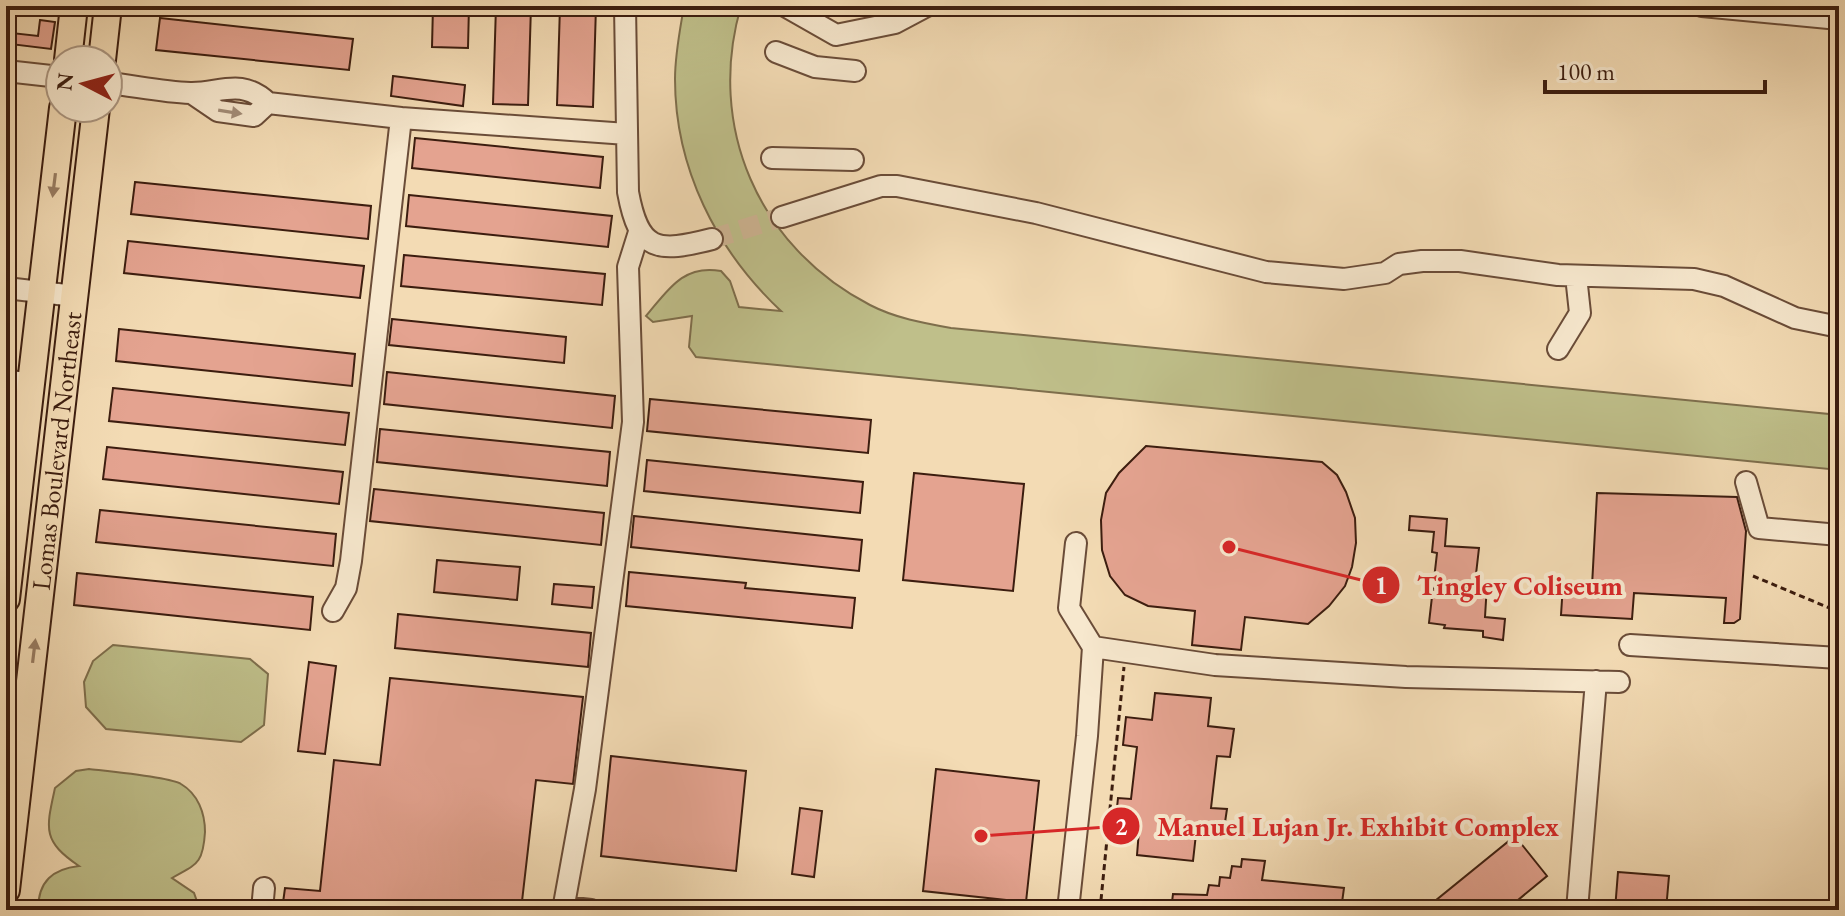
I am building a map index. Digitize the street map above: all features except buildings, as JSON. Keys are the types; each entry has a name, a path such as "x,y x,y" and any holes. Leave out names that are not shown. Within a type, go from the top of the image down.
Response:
{"main road":[{"path":"70,44 74,6"},
{"path":"104,44 108,6"},
{"name":"Lomas Boulevard Northeast","path":"6,599 18,382 41,292 61,124"},
{"name":"Lomas Boulevard Northeast","path":"6,890 16,722 50,507 94,124"}],"street":[{"path":"625,6 628,192 633,219 639,232 661,246 683,246 712,239"},
{"path":"785,6 836,35 895,23 918,8"},
{"path":"1702,6 1839,19"},
{"path":"776,52 815,67 855,71"},
{"path":"6,71 44,75"},
{"path":"124,85 193,94 218,111 254,116 268,103 401,118 627,134"},
{"path":"333,611 346,588 351,561 401,118"},
{"path":"772,158 853,160"},
{"path":"782,217 881,186 897,186 1025,210 1266,272 1344,279 1385,273 1399,264 1460,261 1500,269 1576,276 1694,279 1724,286 1795,318 1839,327"},
{"path":"591,910 564,909 585,789 633,422 628,267 639,232"},
{"path":"1558,349 1580,313 1576,276"},
{"path":"6,288 75,296"},
{"path":"1746,482 1759,528 1839,535"},
{"path":"12,504 50,507"},
{"path":"1068,910 1087,736 1093,647 1069,608 1076,543"},
{"path":"1630,645 1839,658"},
{"path":"1093,647 1215,665 1406,677 1619,682"},
{"path":"1577,910 1596,681"},
{"path":"262,910 264,888"}],"path":[{"path":"1753,576 1839,612"},
{"path":"1100,910 1126,652"}],"green space":[{"path":"684,6 741,6 732,51 731,95 737,138 750,179 771,217 798,251 831,280 880,310 909,320 951,328 1839,415 1839,470 696,357 689,347 692,316 653,322 646,316 669,288 686,275 696,271 721,271 730,281 739,307 781,311 737,262 704,206 691,175 682,144 675,79"},
{"path":"113,645 250,659 268,674 264,725 241,742 106,729 86,707 84,682 93,661"},
{"path":"89,769 175,781 192,793 204,818 202,851 197,862 172,878 194,893 200,910 38,910 41,891 49,878 62,870 79,866 58,849 50,833 55,788 76,771"}],"tunnel":[{"path":"712,239 782,217"}],"place":[{"name":"Tingley Coliseum","path":"1229,547"},
{"name":"Manuel Lujan Jr. Exhibit Complex","path":"981,836"}]}
